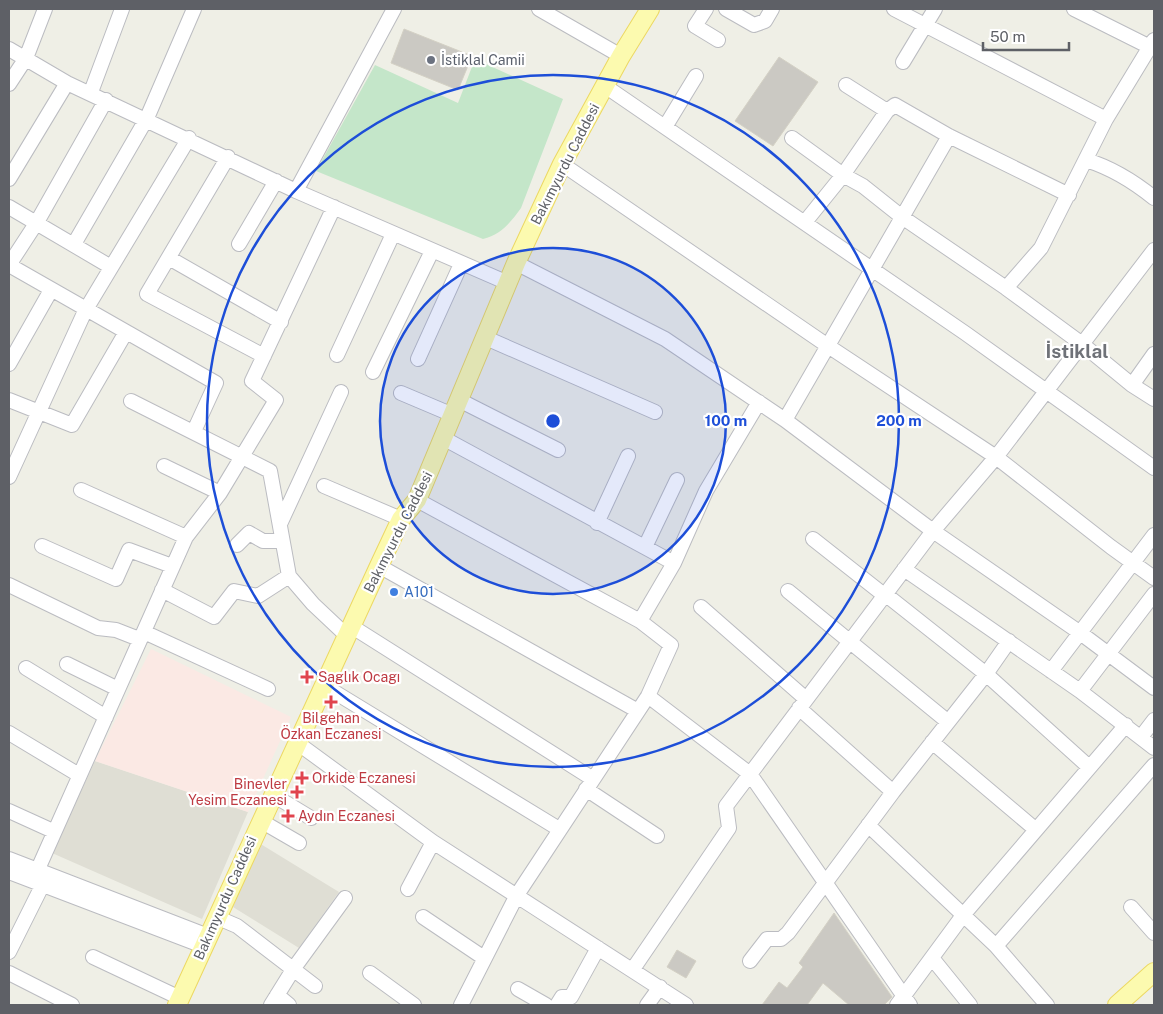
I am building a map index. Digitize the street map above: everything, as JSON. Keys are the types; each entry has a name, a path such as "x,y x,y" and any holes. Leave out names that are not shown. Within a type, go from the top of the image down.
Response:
{"main road":[{"name":"Bakımyurdu Caddesi","path":"179,1001 296,742 401,519 417,500 516,263 562,164 621,56 650,9"},
{"path":"1117,1005 1154,972"}],"street":[{"path":"9,84 26,58 45,9"},
{"path":"90,92 122,9"},
{"path":"74,244 147,118 194,9"},
{"path":"296,190 394,9"},
{"path":"540,9 621,56"},
{"path":"706,9 695,26 718,40"},
{"path":"726,9 754,25 765,21 772,9"},
{"path":"894,9 1106,119"},
{"path":"903,62 934,9"},
{"path":"1006,288 1041,248 1106,119 1152,43 1074,9"},
{"path":"9,49 67,82 147,118 276,181 460,264 508,283"},
{"path":"665,127 696,76"},
{"path":"9,178 67,82"},
{"path":"846,85 887,110"},
{"path":"605,86 1046,389 1154,468"},
{"path":"106,100 37,222 9,265 86,311 216,383 194,431"},
{"path":"805,222 843,175 887,110 895,105 949,136 1069,195"},
{"path":"785,420 949,136"},
{"path":"9,477 36,413 86,311 189,138"},
{"path":"792,138 843,175 863,186 902,217 1006,288 1082,344 1132,385 1154,399"},
{"path":"228,157 147,294 264,356"},
{"path":"1086,160 1116,171 1154,198"},
{"path":"562,164 828,346 996,457 1154,578"},
{"path":"239,244 276,181"},
{"path":"9,207 111,267"},
{"path":"38,870 53,831 186,537 220,493 276,400 252,382 334,207"},
{"path":"337,355 393,234"},
{"path":"633,969 729,828 726,806 849,640 933,531 996,457 1046,389 1154,250"},
{"path":"373,372 432,251"},
{"path":"169,258 281,322"},
{"path":"516,263 665,339 785,420 933,531 1079,632 1154,688"},
{"path":"418,359 460,264"},
{"path":"9,364 51,290"},
{"path":"9,400 36,413 72,425 126,332"},
{"path":"486,338 655,412"},
{"path":"1132,385 1154,354"},
{"path":"280,524 341,392"},
{"path":"401,393 456,408 558,450"},
{"path":"131,401 194,431 270,471 280,524 281,541 289,576 313,604 349,631 589,784 656,836"},
{"path":"640,621 674,563 706,491 759,402"},
{"path":"443,438 674,563"},
{"path":"597,523 628,456"},
{"path":"164,466 220,493"},
{"path":"645,547 677,480"},
{"path":"324,486 401,519"},
{"path":"81,490 186,537"},
{"path":"417,500 640,621 671,645 648,696 517,894 461,1005"},
{"path":"237,545 250,533 263,540 281,541"},
{"path":"1051,671 1154,535"},
{"path":"813,539 986,674 1089,767"},
{"path":"42,546 116,579 129,550 172,566"},
{"path":"379,566 638,711"},
{"path":"904,569 1080,691 1154,748"},
{"path":"162,590 214,616 234,591 258,596 289,576"},
{"path":"9,585 98,628 142,636 268,689"},
{"path":"788,591 947,721"},
{"path":"1080,691 1154,594"},
{"path":"701,607 892,792"},
{"path":"750,961 767,939 781,939 788,933 892,792 986,674 1009,642"},
{"path":"68,664 118,689"},
{"path":"26,668 106,716"},
{"path":"323,685 559,829"},
{"path":"648,696 750,774 826,882 903,1002 964,914 1126,725"},
{"path":"1141,737 1154,720"},
{"path":"9,733 79,775"},
{"path":"296,742 433,842 517,894 686,1005"},
{"path":"932,742 1035,829"},
{"path":"996,946 1154,765"},
{"path":"272,795 311,818"},
{"path":"9,811 53,831"},
{"path":"261,820 299,843"},
{"path":"868,825 996,946 1047,1005"},
{"path":"408,889 433,842"},
{"path":"9,859 206,941"},
{"path":"9,872 206,941"},
{"path":"9,952 43,884"},
{"path":"289,1005 274,1000 294,968 345,898"},
{"path":"1130,907 1154,933"},
{"path":"216,917 237,926 315,986"},
{"path":"423,917 484,958"},
{"path":"557,1005 562,997 571,997 598,948"},
{"path":"93,957 179,1001"},
{"path":"932,958 970,1005"},
{"path":"9,973 72,1005"},
{"path":"370,973 414,1005"},
{"path":"647,1005 660,987"},
{"path":"518,989 546,1005"}],"shaded area":[{"path":"151,649 291,717 248,812 95,761"},
{"path":"95,761 248,812 202,919 52,853"},
{"path":"259,843 339,892 299,948 233,907"}],"green space":[{"path":"475,59 563,99 521,208 509,223 495,235 483,239 316,171 375,65 458,103"}],"building":[{"name":"İstiklal Camii","path":"404,29 472,56 458,90 391,63"},
{"path":"779,57 818,82 773,146 735,121"},
{"path":"834,913 892,997 884,1005 849,1005 823,983 807,1005 762,1005 779,982 787,988 803,967 799,963"},
{"path":"677,950 696,961 686,978 667,967"}],"place":[{"name":"İstiklal Camii","path":"431,60"},
{"name":"A101","path":"394,592"},
{"name":"Saglık Ocagı","path":"307,677"},
{"name":"Bilgehan Özkan Eczanesi","path":"331,702"},
{"name":"Orkide Eczanesi","path":"302,778"},
{"name":"Binevler Yesim Eczanesi","path":"297,792"},
{"name":"Aydın Eczanesi","path":"288,816"}],"district":[{"name":"İstiklal","path":"1077,351"}]}
